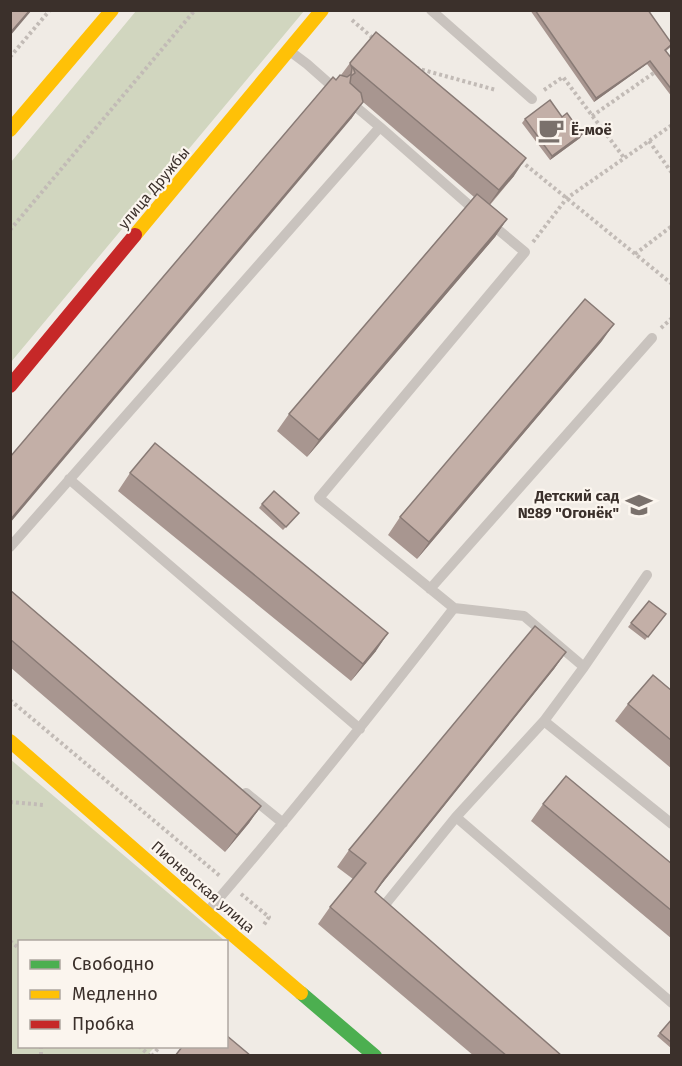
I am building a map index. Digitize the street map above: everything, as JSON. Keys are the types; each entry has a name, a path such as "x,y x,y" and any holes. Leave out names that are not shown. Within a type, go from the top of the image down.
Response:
{"street":[{"path":"12,124 112,10"},
{"name":"улица Дружбы","path":"10,386 322,10"},
{"name":"Пионерская улица","path":"10,741 375,1056"}],"lane":[{"path":"430,10 532,99"},
{"path":"289,51 333,87"},
{"path":"345,98 470,206"},
{"path":"10,547 380,127"},
{"path":"481,215 525,252 319,498 454,608 524,616 584,667"},
{"path":"430,589 652,338"},
{"path":"69,479 360,729"},
{"path":"387,921 378,913 456,817 544,721 647,575"},
{"path":"207,913 360,729 454,608"},
{"path":"544,721 672,824"},
{"path":"238,787 283,823"},
{"path":"456,817 672,1003"}],"path":[{"path":"10,57 50,10"},
{"path":"10,230 195,10"},
{"path":"352,20 378,42"},
{"path":"592,116 663,67"},
{"path":"525,252 567,198 672,125"},
{"path":"649,141 672,172"},
{"path":"521,161 672,284"},
{"path":"635,254 672,226"},
{"path":"10,700 269,917 259,932"}],"green space":[{"path":"136,11 304,11 11,362 11,162"},
{"path":"10,759 224,940 18,940 18,1048 154,1048 147,1055 11,1055"}],"building":[{"path":"10,10 30,10 10,33"},
{"path":"535,10 648,10 672,44 665,50 672,59 672,90 650,61 596,98"},
{"path":"376,32 526,158 499,190 353,67 355,73 351,76 350,83 361,93 363,102 10,520 10,457 333,77 336,80 340,75 347,77 351,74 350,63"},
{"name":"Ё-моё","path":"550,100 562,117 567,113 582,134 552,156 525,119"},
{"path":"477,194 507,219 319,440 289,414"},
{"path":"585,299 614,324 429,542 400,517"},
{"path":"155,443 388,633 363,664 130,473"},
{"path":"274,491 299,513 286,527 262,504"},
{"path":"10,590 261,806 237,835 10,639"},
{"path":"649,601 666,614 648,637 631,623"},
{"path":"535,626 566,652 375,892 562,1056 507,1056 330,907 366,863 349,850"},
{"path":"653,675 672,691 672,741 628,704"},
{"path":"566,776 672,864 672,911 543,804"},
{"path":"672,1019 672,1043 660,1033"},
{"path":"228,1037 251,1056 175,1056 181,1048 228,1048"}],"traffic: fast":[{"path":"301,993 375,1056"}],"traffic: slow":[{"path":"10,130 112,10"},
{"path":"135,235 322,10"},
{"path":"10,741 301,993"}],"traffic: jam":[{"path":"10,386 135,235"}],"place":[{"name":"Ё-моё","path":"551,130"},
{"name":"Детский сад №89 \"Огонёк\"","path":"639,505"}]}
